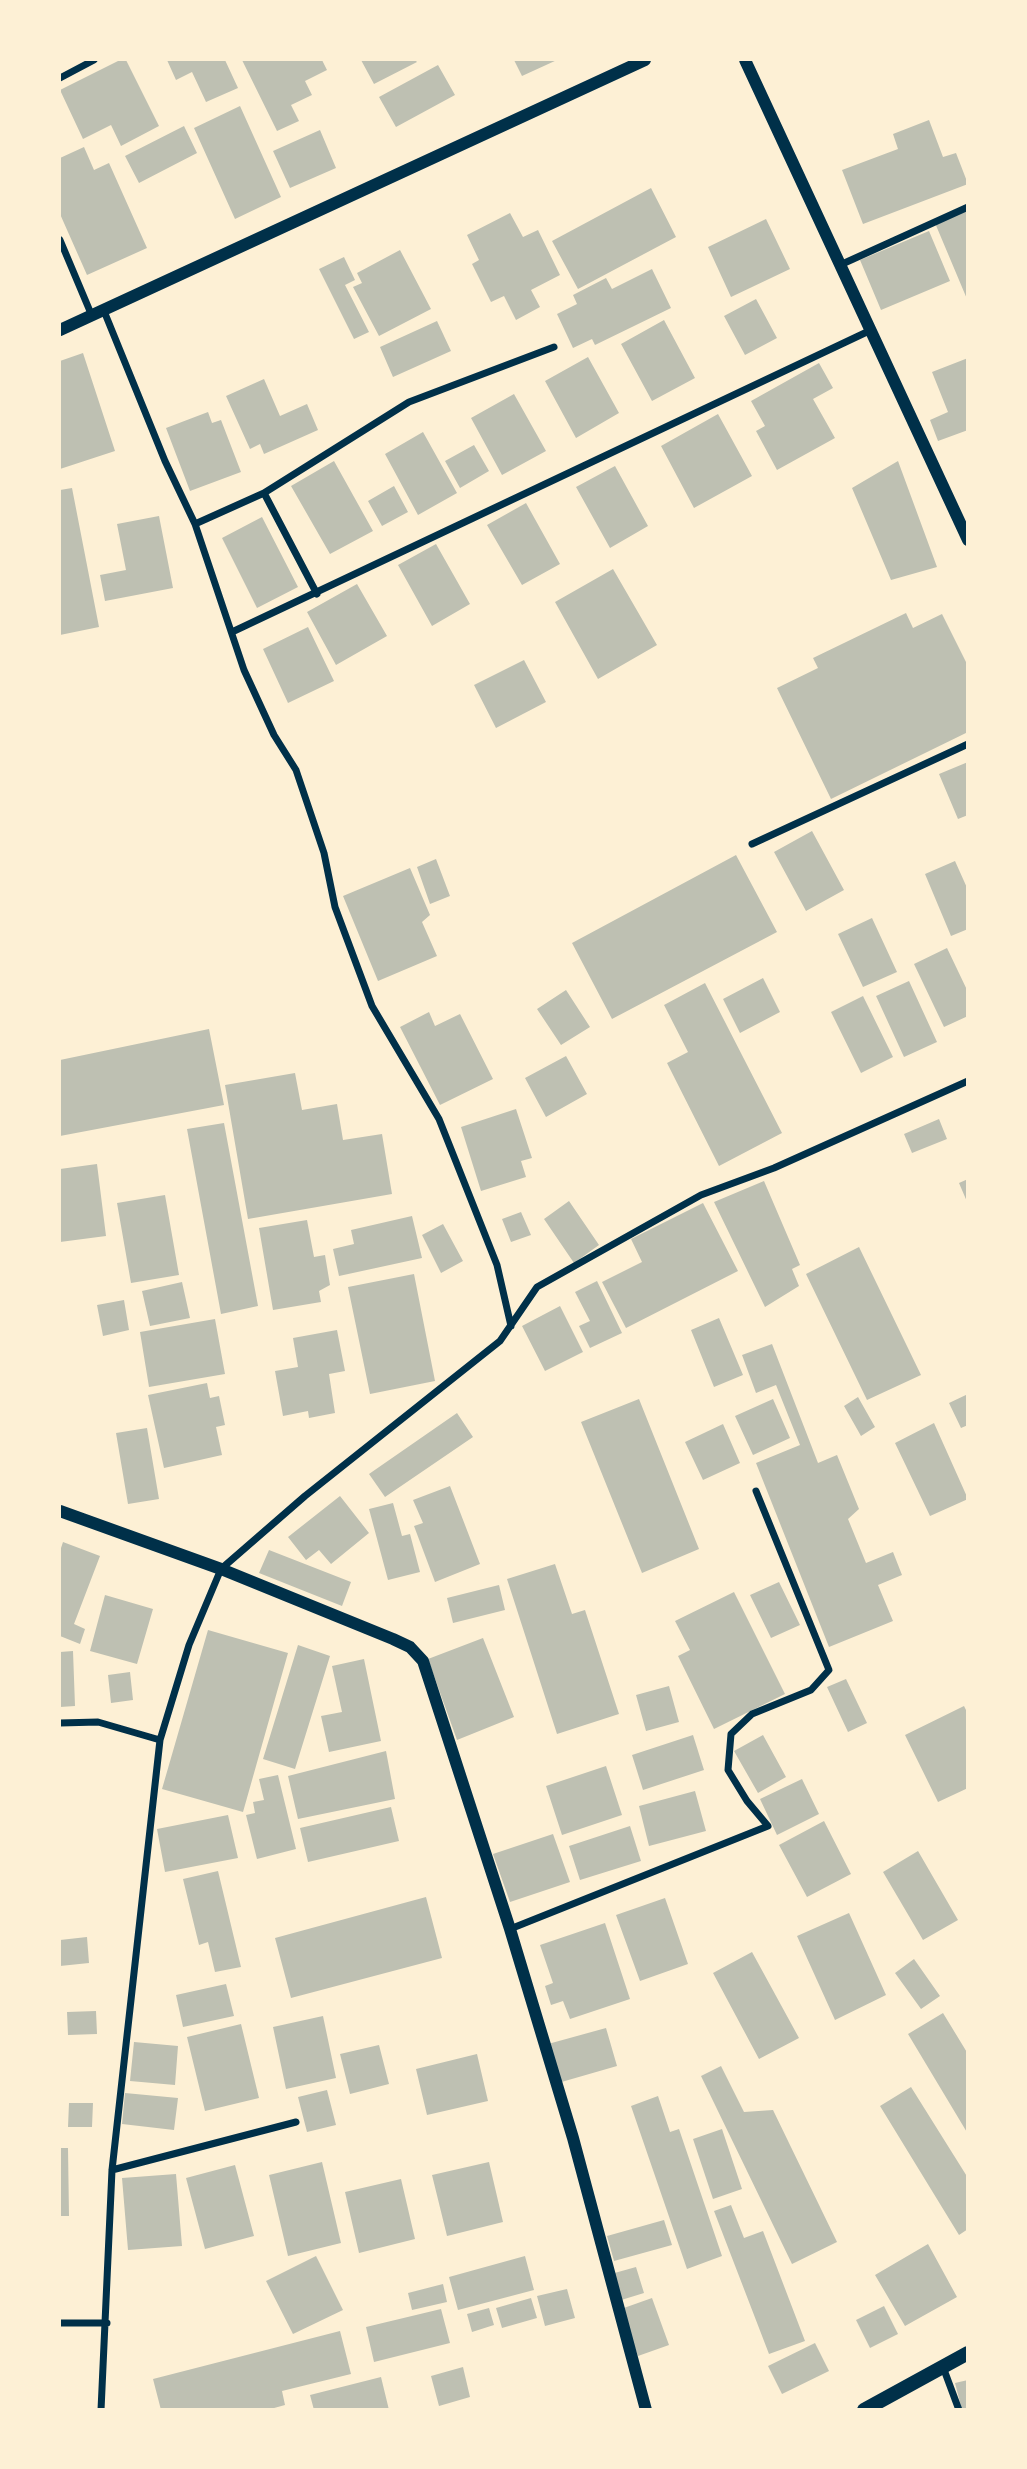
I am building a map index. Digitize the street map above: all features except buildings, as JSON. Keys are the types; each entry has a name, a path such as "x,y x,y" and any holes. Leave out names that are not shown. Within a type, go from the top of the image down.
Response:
{"main road":[{"path":"864,2410 968,2353"}],"street":[{"path":"60,78 94,60"},
{"path":"60,330 645,60"},
{"path":"746,60 869,331 968,540"},
{"path":"839,265 968,207"},
{"path":"60,240 98,314 195,524 244,670 274,735 296,770 324,853 335,906 372,1006 439,1119 497,1265 511,1326"},
{"path":"232,632 869,331"},
{"path":"195,524 264,493 409,402 554,347"},
{"path":"264,493 317,594"},
{"path":"752,844 968,744"},
{"path":"101,2410 112,2170 160,1740 189,1645 221,1569 305,1496 500,1342 537,1287 701,1195 774,1168 968,1081"},
{"path":"510,1929 768,1826 747,1801 729,1770 731,1734 752,1714 811,1690 830,1670 756,1491"},
{"path":"60,1511 221,1569 393,1639 410,1647 423,1661 510,1929 573,2138 646,2410"},
{"path":"60,1723 98,1722 160,1740"},
{"path":"112,2170 296,2122"},
{"path":"60,2323 107,2323"},
{"path":"943,2366 959,2410"}]}
